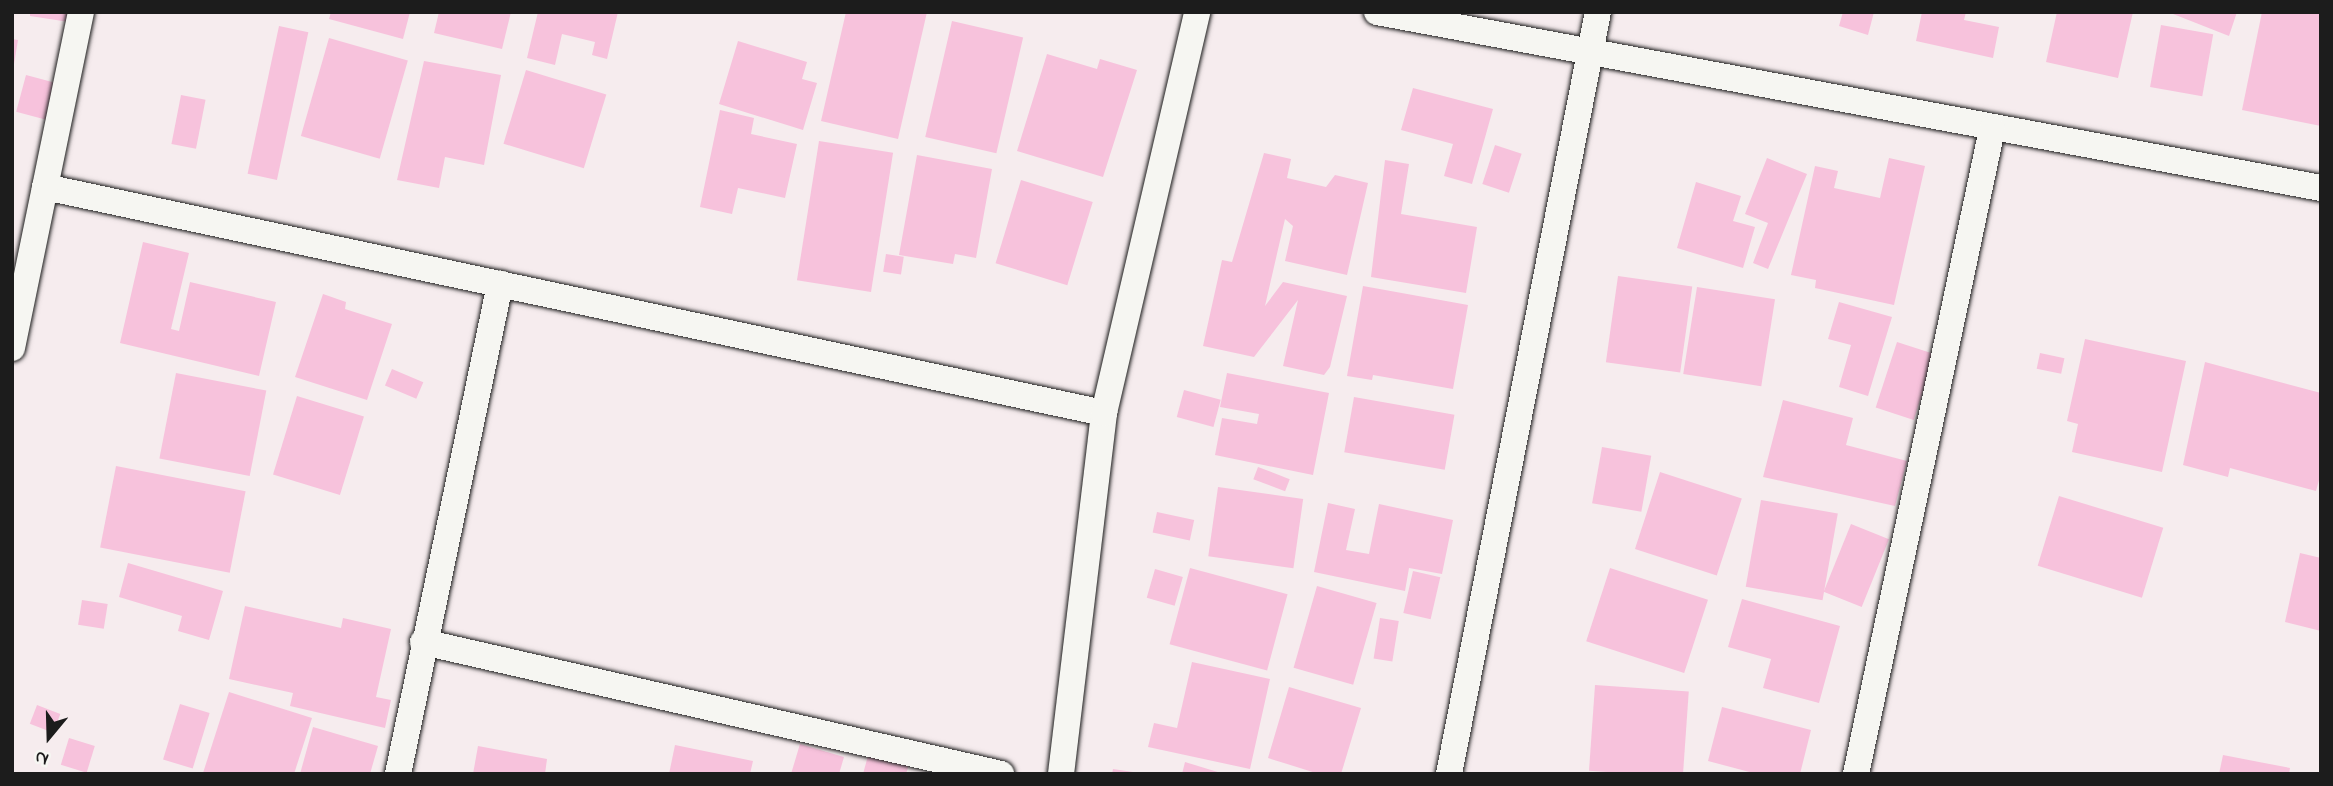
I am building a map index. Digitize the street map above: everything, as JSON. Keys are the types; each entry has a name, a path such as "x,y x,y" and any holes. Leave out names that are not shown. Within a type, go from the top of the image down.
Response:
{"street":[{"path":"12,348 81,12"},
{"path":"1061,774 1104,413 1197,12"},
{"path":"1377,12 1590,55 2321,188"},
{"path":"1449,774 1598,12"},
{"path":"1856,774 1992,129"},
{"path":"45,187 1104,413"},
{"path":"398,774 423,642 500,284"},
{"path":"423,642 1001,774"}],"building":[{"path":"30,12 70,12 69,22 30,16"},
{"path":"331,12 410,12 403,39 329,19"},
{"path":"439,12 511,12 502,49 434,33"},
{"path":"538,12 618,12 607,59 592,55 595,42 562,34 555,65 527,58"},
{"path":"846,12 927,12 898,139 821,121"},
{"path":"1843,12 1874,12 1868,35 1839,26"},
{"path":"1922,12 1966,12 1964,20 1999,27 1993,58 1916,41"},
{"path":"2057,12 2133,12 2118,78 2046,62"},
{"path":"2168,12 2237,12 2229,36"},
{"path":"2262,12 2321,12 2321,126 2242,110"},
{"path":"952,21 1023,37 996,153 925,137"},
{"path":"2161,25 2213,34 2202,96 2150,87"},
{"path":"279,26 308,32 277,180 248,174"},
{"path":"329,38 408,61 380,159 301,136"},
{"path":"12,39 18,40 14,64 12,64"},
{"path":"738,41 807,62 802,79 817,83 803,130 719,104"},
{"path":"1047,54 1097,69 1100,59 1137,70 1103,177 1017,151"},
{"path":"424,61 501,75 484,165 445,157 439,188 397,180"},
{"path":"526,70 606,95 584,168 503,144"},
{"path":"26,75 56,83 46,120 16,112"},
{"path":"1413,88 1493,109 1472,184 1444,176 1453,144 1401,130"},
{"path":"181,95 206,100 196,149 171,144"},
{"path":"720,110 754,118 751,134 797,144 785,198 738,188 732,214 700,207"},
{"path":"819,141 893,153 871,292 797,280"},
{"path":"1495,145 1522,154 1509,193 1482,184"},
{"path":"1264,153 1291,159 1287,178 1326,187 1335,175 1368,183 1347,275 1285,261 1293,226 1285,219 1265,306 1283,282 1347,296 1330,367 1324,375 1283,366 1298,300 1254,357 1203,346 1222,260 1232,262"},
{"path":"917,155 992,169 976,258 955,254 953,264 899,255"},
{"path":"1767,158 1807,174 1768,269 1753,263 1768,223 1745,214"},
{"path":"1889,158 1925,166 1894,305 1815,288 1816,280 1791,275 1815,166 1838,171 1834,188 1880,198"},
{"path":"1385,160 1409,164 1401,214 1477,227 1466,293 1371,277"},
{"path":"1021,180 1093,202 1067,285 996,263"},
{"path":"1696,182 1741,196 1733,221 1755,227 1743,268 1677,248"},
{"path":"143,242 189,253 171,329 179,331 190,282 276,302 259,376 120,343"},
{"path":"886,254 904,257 901,275 883,272"},
{"path":"1618,276 1692,286 1680,373 1606,362"},
{"path":"1363,286 1468,305 1453,389 1373,375 1372,380 1347,376"},
{"path":"1697,287 1775,299 1761,386 1683,374"},
{"path":"323,294 346,302 345,309 392,324 367,400 295,377"},
{"path":"1839,302 1892,317 1868,396 1839,387 1851,345 1828,339"},
{"path":"2085,339 2186,361 2162,472 2072,452 2078,424 2067,421"},
{"path":"1897,342 1935,354 1914,420 1876,408"},
{"path":"2040,353 2064,358 2061,374 2037,369"},
{"path":"2205,362 2321,393 2321,473 2316,491 2230,468 2228,477 2183,465"},
{"path":"392,369 423,382 416,399 385,386"},
{"path":"176,373 266,391 250,476 159,458"},
{"path":"1227,373 1329,393 1313,475 1215,455 1222,418 1257,424 1259,414 1220,407"},
{"path":"1184,390 1221,400 1213,427 1177,417"},
{"path":"297,396 364,416 340,495 273,474"},
{"path":"1354,397 1454,415 1445,470 1344,452"},
{"path":"1783,400 1853,418 1846,445 1907,461 1895,506 1763,477"},
{"path":"1602,447 1651,456 1641,512 1592,503"},
{"path":"116,466 246,491 230,573 100,547"},
{"path":"1258,467 1290,479 1285,491 1253,479"},
{"path":"1660,472 1742,499 1717,576 1635,549"},
{"path":"1218,487 1303,499 1293,568 1208,556"},
{"path":"2059,496 2163,528 2142,598 2038,566"},
{"path":"1761,500 1838,514 1823,600 1746,587"},
{"path":"1328,503 1355,509 1346,550 1369,554 1379,504 1453,520 1442,574 1409,568 1405,591 1314,572"},
{"path":"1157,512 1194,520 1190,540 1153,533"},
{"path":"1851,524 1889,539 1862,607 1824,592"},
{"path":"2300,553 2321,558 2321,631 2285,622"},
{"path":"128,563 223,591 209,640 178,631 182,616 119,597"},
{"path":"1190,568 1288,594 1267,670 1170,644"},
{"path":"1610,568 1708,600 1684,673 1586,641"},
{"path":"1155,569 1183,577 1175,606 1147,598"},
{"path":"1413,571 1440,577 1431,619 1403,613"},
{"path":"1317,586 1377,603 1353,685 1294,668"},
{"path":"1742,599 1840,626 1819,703 1763,688 1771,659 1728,647"},
{"path":"82,600 108,604 104,629 78,625"},
{"path":"245,606 341,628 343,618 391,629 376,697 391,700 385,728 290,706 293,693 229,679"},
{"path":"1380,618 1399,621 1392,661 1374,658"},
{"path":"1192,662 1270,679 1250,769 1148,747 1154,723 1177,728"},
{"path":"1595,685 1689,692 1683,774 1589,771"},
{"path":"1289,687 1361,708 1341,774 1319,774 1268,758"},
{"path":"229,692 312,718 294,774 203,773"},
{"path":"180,704 210,713 193,769 163,759"},
{"path":"37,705 60,714 53,733 30,724"},
{"path":"1722,707 1811,730 1800,774 1757,774 1708,761"},
{"path":"313,727 378,746 370,774 300,774"},
{"path":"69,738 95,746 87,773 61,765"},
{"path":"800,744 844,757 839,774 791,774"},
{"path":"675,745 753,761 750,774 669,774"},
{"path":"478,746 547,759 545,774 473,774"},
{"path":"869,752 909,764 906,774 863,774"},
{"path":"2223,755 2290,768 2289,774 2219,774"},
{"path":"1185,762 1221,773 1221,774 1182,774"},
{"path":"1113,769 1133,772 1133,774 1112,774"}]}
